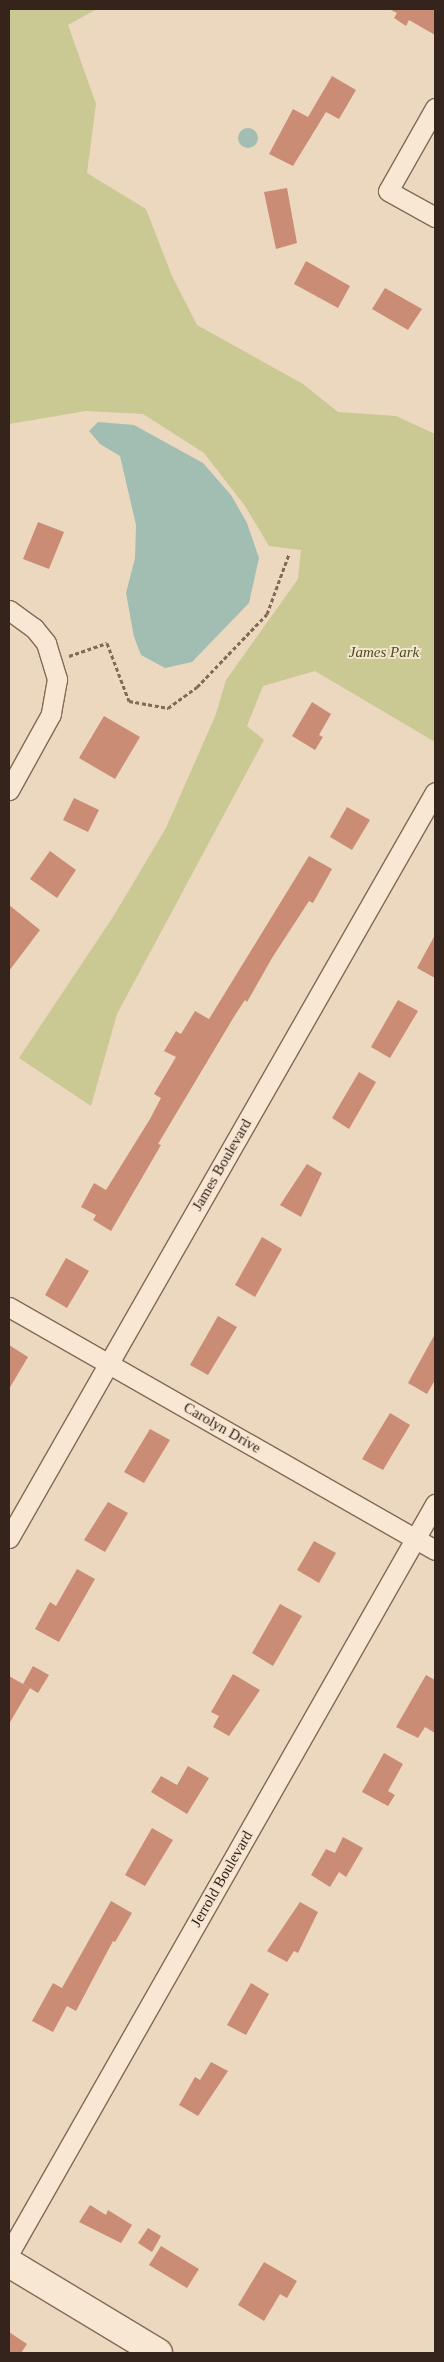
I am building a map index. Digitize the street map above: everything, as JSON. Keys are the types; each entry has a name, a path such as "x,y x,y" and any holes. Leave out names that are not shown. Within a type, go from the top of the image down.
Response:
{"street":[{"path":"435,108 388,191 435,217"},
{"path":"9,610 34,628 54,661 57,679 51,714 9,790"},
{"name":"James Boulevard","path":"9,1538 435,792"},
{"name":"Carolyn Drive","path":"9,1307 109,1362 435,1550"},
{"name":"Jerrold Boulevard","path":"9,2253 435,1504"},
{"path":"9,2263 158,2353"}],"path":[{"path":"54,661 107,643 129,701 168,708 197,687 267,614 288,554"}],"green space":[{"name":"James Park","path":"9,9 97,9 68,25 96,104 87,173 146,209 172,276 197,325 303,384 338,412 396,416 435,434 435,742 315,671 263,686 247,726 264,740 117,1014 91,1106 19,1058 113,917 166,828 216,714 226,680 298,579 301,550 269,546 245,506 204,453 143,414 86,411 9,424"}],"shaded area":[{"path":"248,128 255,131 258,138 255,145 248,148 241,145 238,138 241,131"},
{"path":"98,422 134,425 203,463 231,495 247,523 259,558 249,603 192,662 165,668 141,655 134,637 126,593 135,558 136,525 120,456 100,444 89,431"}],"building":[{"path":"389,9 435,9 435,35 409,20 406,26 394,18 397,13"},
{"path":"332,76 356,90 339,119 326,112 293,166 269,154 293,109 308,117"},
{"path":"287,188 297,243 276,249 264,192"},
{"path":"306,261 350,286 338,308 294,284"},
{"path":"385,288 422,309 408,330 372,309"},
{"path":"38,522 64,532 49,569 23,559"},
{"path":"312,702 331,714 319,735 323,737 315,750 292,736"},
{"path":"104,716 140,737 115,779 79,758"},
{"path":"74,798 99,810 88,832 63,820"},
{"path":"347,807 370,820 352,850 330,837"},
{"path":"50,851 76,870 57,898 30,879"},
{"path":"309,856 332,869 313,903 309,901 272,958 247,1002 245,1000 235,1015 158,1144 161,1145 111,1231 93,1220 96,1215 81,1207 94,1183 106,1190 150,1119 161,1098 154,1094 176,1057 164,1051 176,1031 181,1034 195,1011 209,1019"},
{"path":"9,905 40,930 9,971"},
{"path":"435,935 435,978 417,968"},
{"path":"398,1000 418,1011 390,1058 371,1047"},
{"path":"359,1072 376,1082 349,1129 332,1118"},
{"path":"307,1164 322,1173 301,1217 280,1205"},
{"path":"262,1237 282,1249 255,1297 235,1285"},
{"path":"66,1258 89,1271 67,1308 45,1295"},
{"path":"218,1316 237,1327 208,1375 190,1365"},
{"path":"435,1334 435,1380 427,1394 408,1383"},
{"path":"9,1345 28,1357 9,1389"},
{"path":"390,1413 410,1425 383,1470 362,1459"},
{"path":"150,1429 170,1440 144,1483 124,1472"},
{"path":"108,1502 128,1513 105,1552 84,1540"},
{"path":"314,1541 336,1553 319,1583 297,1570"},
{"path":"77,1569 95,1579 59,1642 35,1629 50,1602 56,1606"},
{"path":"280,1604 302,1616 273,1666 252,1653"},
{"path":"33,1666 49,1675 38,1693 23,1684"},
{"path":"233,1674 260,1690 229,1736 213,1727 219,1716 211,1712"},
{"path":"426,1675 435,1680 435,1733 425,1727 418,1738 396,1727"},
{"path":"9,1676 30,1688 9,1724"},
{"path":"384,1753 403,1764 388,1791 395,1795 388,1806 362,1792"},
{"path":"188,1766 209,1778 187,1814 151,1792 161,1776 177,1785"},
{"path":"152,1828 173,1840 145,1886 125,1875"},
{"path":"343,1837 363,1848 346,1877 339,1872 330,1887 311,1875 326,1849 335,1853"},
{"path":"111,1901 132,1913 115,1942 113,1941 76,2011 67,2006 53,2032 32,2021 53,1983 62,1988"},
{"path":"300,1902 318,1912 298,1953 294,1951 287,1962 267,1951"},
{"path":"251,1983 269,1994 246,2035 227,2025"},
{"path":"211,2062 228,2071 198,2116 179,2105 195,2077 200,2080"},
{"path":"90,2205 106,2215 108,2210 132,2225 121,2243 79,2222"},
{"path":"148,2228 161,2236 152,2252 138,2243"},
{"path":"161,2246 199,2269 187,2288 149,2265"},
{"path":"264,2262 297,2281 287,2298 280,2294 264,2321 238,2305"},
{"path":"9,2332 27,2344 21,2353 9,2353"}]}
